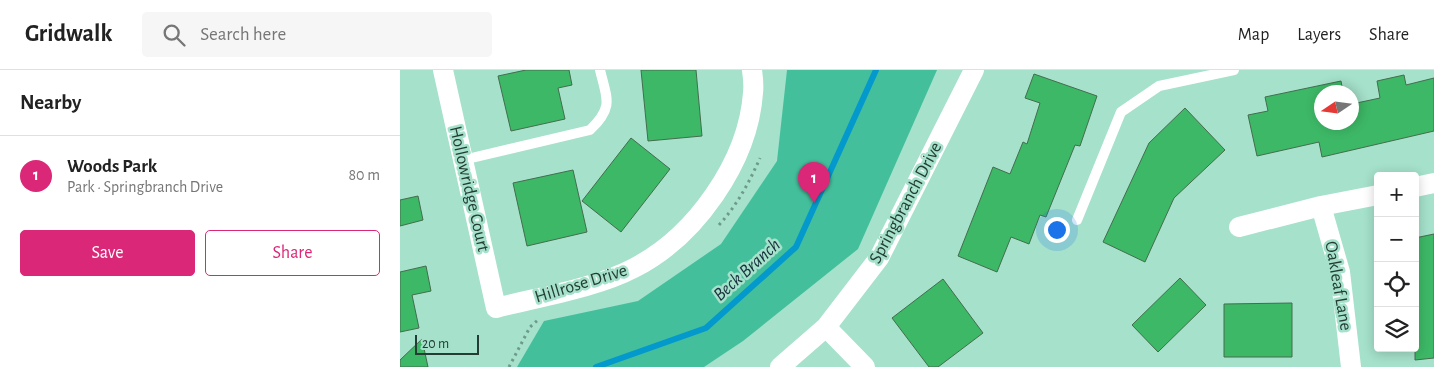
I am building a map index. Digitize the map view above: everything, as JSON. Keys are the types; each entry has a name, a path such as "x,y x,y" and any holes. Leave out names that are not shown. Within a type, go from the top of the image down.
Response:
{"street":[{"name":"Hollowridge Court","path":"443,70 496,308"},
{"name":"Hillrose Drive","path":"496,308 599,282 634,268 665,249 699,216 716,194 734,162 747,128 753,93 752,70"},
{"name":"Springbranch Drive","path":"780,367 826,327 879,258 974,70"},
{"path":"1419,186 1434,183"},
{"path":"1239,227 1374,195"},
{"name":"Oakleaf Lane","path":"1321,206 1340,272 1351,367"},
{"path":"826,327 865,367"}],"lane":[{"path":"463,160 590,130 604,115 607,108 600,70"},
{"path":"1077,220 1120,112 1159,86 1234,70"}],"green space":[{"path":"787,70 937,70 858,249 743,341 704,367 517,367 544,321 638,301 721,244 777,161"}],"building":[{"path":"526,70 569,70 572,85 558,88 565,119 511,131 498,76"},
{"path":"641,70 696,70 702,136 648,141"},
{"path":"1034,74 1097,96 1080,146 1075,145 1046,217 1040,215 1029,244 1011,237 997,272 958,256 993,167 1010,174 1023,142 1027,144 1040,103 1025,98"},
{"path":"1404,75 1406,85 1434,78 1434,131 1322,157 1319,142 1257,156 1248,115 1268,111 1265,97 1314,87 1314,130 1359,130 1359,102 1380,98 1377,81"},
{"path":"1341,81 1342,85 1322,85"},
{"path":"1185,108 1225,150 1174,198 1145,262 1103,242 1149,143"},
{"path":"631,138 670,169 621,232 582,201"},
{"path":"573,170 587,232 527,246 513,183"},
{"path":"418,196 423,220 400,226 400,200"},
{"path":"1434,234 1434,358 1415,360 1415,352 1419,352 1419,237"},
{"path":"426,266 431,291 412,295 419,328 400,332 400,272"},
{"path":"1180,278 1206,305 1158,352 1132,325"},
{"path":"943,279 983,333 938,367 929,367 892,318"},
{"path":"1292,303 1292,357 1224,357 1224,304"},
{"path":"422,339 428,367 400,367 400,360"}],"waterway":[{"name":"Beck Branch","path":"596,367 706,328 796,247 876,70"}],"place":[{"name":"Woods Park","path":"814,203"}]}
